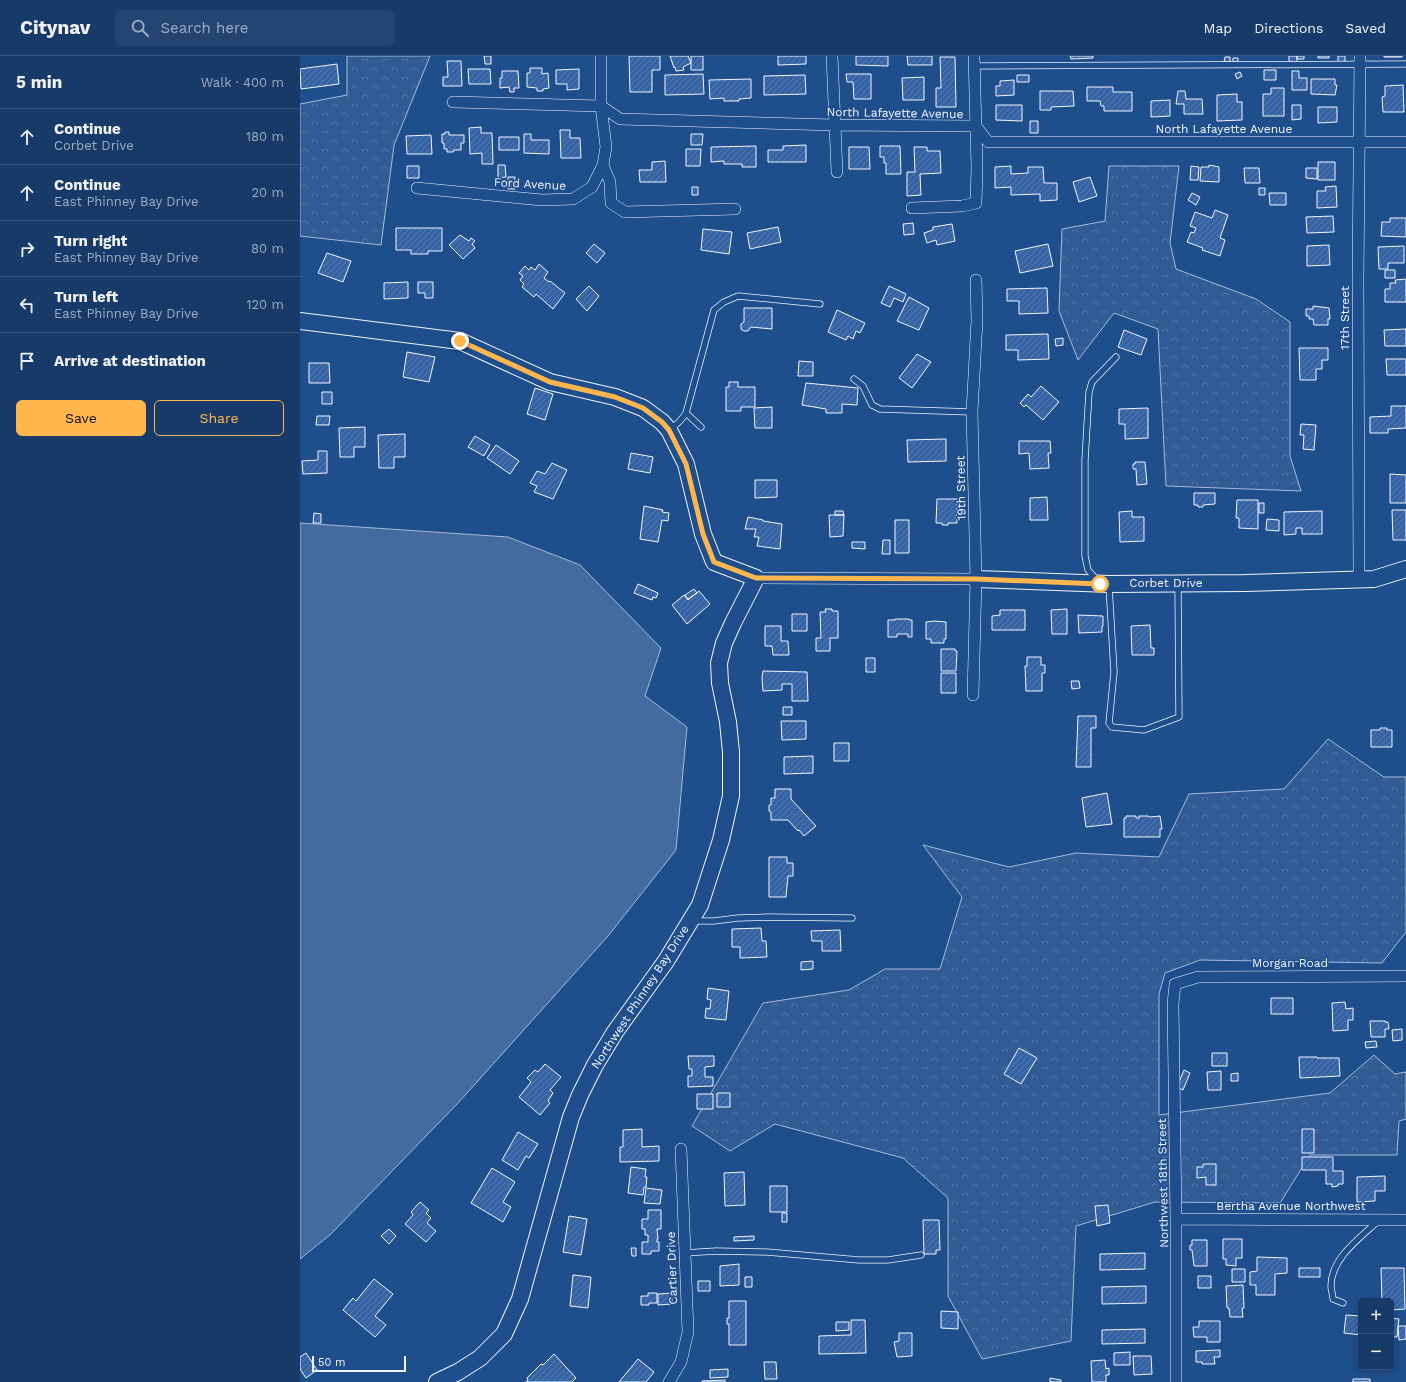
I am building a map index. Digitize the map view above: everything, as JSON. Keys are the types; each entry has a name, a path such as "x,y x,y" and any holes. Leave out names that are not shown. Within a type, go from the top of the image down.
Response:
{"street":[{"path":"601,56 601,106 606,147 603,165 610,182 611,203 625,212 735,210"},
{"path":"832,56 837,172"},
{"name":"17th Street","path":"1359,579 1358,272 1360,60"},
{"path":"912,208 962,206 976,203 974,61"},
{"path":"453,102 601,106"},
{"name":"North Lafayette Avenue","path":"601,106 620,119 834,125 976,126 988,142 1406,142"},
{"name":"Ford Avenue","path":"417,188 542,200 573,199 592,187 603,165"},
{"name":"19th Street","path":"973,695 976,579 972,412 977,320 976,280"},
{"path":"300,321 460,341 550,382 615,397 643,408 662,422 669,430 686,464 703,534 714,562 756,578"},
{"name":"Corbet Drive","path":"756,578 976,579 1105,584 1245,583 1374,579 1406,569"},
{"name":"Northwest Phinney Bay Drive","path":"437,1382 458,1372 480,1358 504,1334 520,1299 571,1118 580,1095 603,1052 666,962 700,905 721,840 731,796 731,752 728,722 720,684 719,663 724,643 756,578"},
{"name":"Morgan Road","path":"1175,984 1198,977 1406,976"},
{"name":"Northwest 18th Street","path":"1175,984 1173,1004 1176,1219 1176,1382"},
{"name":"Cartier Drive","path":"669,1382 680,1362 688,1332 681,1149"},
{"name":"Bertha Avenue Northwest","path":"1176,1219 1406,1220"}],"lane":[{"path":"974,61 1360,60 1406,64"},
{"path":"669,430 680,421 686,412 714,310 724,302 738,296 820,304"},
{"path":"1116,357 1092,382 1089,392 1085,460 1085,556 1088,570 1105,584 1114,672 1109,723 1112,726 1144,730 1179,717 1178,583"},
{"path":"854,379 863,386 872,405 880,409 972,412"},
{"path":"686,412 701,427"},
{"path":"691,921 714,921 760,917 852,918"},
{"path":"1343,1303 1333,1299 1331,1287 1333,1272 1341,1258 1353,1244 1380,1220"},
{"path":"684,1253 716,1251 767,1252 859,1260 888,1260 921,1255"}],"green space":[{"path":"347,56 430,56 394,145 381,245 300,236 300,104 347,95"},
{"path":"1109,166 1179,166 1170,243 1176,269 1256,299 1290,322 1290,456 1301,491 1166,486 1158,329 1114,313 1078,360 1059,311 1062,229 1105,221"},
{"path":"1328,739 1384,777 1406,777 1406,932 1382,963 1200,960 1165,973 1159,994 1159,1115 1330,1093 1374,1055 1395,1074 1406,1072 1406,1119 1399,1121 1397,1155 1310,1155 1280,1203 1155,1202 1076,1226 1071,1341 982,1359 948,1296 948,1198 903,1158 775,1124 730,1151 692,1126 763,1003 849,990 885,969 940,969 962,897 923,845 1009,867 1076,853 1159,857 1189,794 1284,789"}],"shaded area":[{"path":"300,523 508,537 580,565 661,648 645,696 687,727 676,850 608,936 459,1102 331,1234 300,1259"}],"building":[{"path":"484,56 491,56 491,64 485,64"},
{"path":"629,56 660,56 660,70 652,70 652,92 630,92"},
{"path":"670,56 688,56 691,63 683,67 684,70 676,71"},
{"path":"691,56 703,56 703,70 691,70"},
{"path":"778,56 806,56 806,64 778,65"},
{"path":"856,56 888,56 888,66 856,65"},
{"path":"907,56 932,56 932,65 908,65"},
{"path":"1070,56 1093,56 1093,58 1071,59"},
{"path":"1289,56 1297,56 1297,62 1289,62"},
{"path":"1297,56 1304,56 1304,59 1297,59"},
{"path":"1318,56 1329,56 1329,58 1318,58"},
{"path":"1338,56 1345,56 1345,61 1338,62"},
{"path":"1402,56 1402,57 1384,57"},
{"path":"940,57 955,57 956,107 936,107 936,88 941,88"},
{"path":"1225,57 1230,57 1230,62 1224,62"},
{"path":"1233,58 1238,58 1238,62 1233,62"},
{"path":"447,61 461,61 462,86 443,86 443,77 448,77"},
{"path":"337,64 339,84 301,89 300,69"},
{"path":"530,68 542,68 542,74 548,73 549,88 543,89 543,91 537,91 537,88 527,87 527,73 530,73"},
{"path":"468,69 490,69 491,84 469,84"},
{"path":"579,69 579,89 567,90 567,84 556,84 556,70"},
{"path":"1264,70 1276,70 1276,80 1264,80"},
{"path":"502,71 518,71 519,88 514,88 514,92 510,92 509,87 500,88"},
{"path":"1292,71 1299,71 1299,78 1307,78 1307,90 1292,90"},
{"path":"1240,72 1242,76 1237,79 1235,74"},
{"path":"703,74 704,94 665,95 665,75"},
{"path":"846,74 871,74 871,99 854,99 853,82 847,82"},
{"path":"805,75 806,94 764,95 764,76"},
{"path":"1017,75 1029,75 1029,82 1017,82"},
{"path":"924,77 924,100 903,100 902,78"},
{"path":"751,79 751,98 739,99 739,101 724,101 724,98 710,99 709,80"},
{"path":"1311,79 1335,79 1335,85 1337,85 1335,95 1311,94"},
{"path":"1014,80 1014,95 996,96 996,86 1000,86 1000,81"},
{"path":"1403,85 1404,112 1383,112 1382,97 1385,96 1385,86"},
{"path":"1087,87 1113,87 1113,92 1132,92 1132,111 1104,111 1104,106 1101,106 1100,101 1087,101"},
{"path":"1271,88 1284,88 1284,116 1263,116 1263,94 1271,94"},
{"path":"1040,91 1073,91 1074,106 1051,107 1051,110 1040,110"},
{"path":"1178,91 1185,91 1186,99 1202,99 1203,114 1184,114 1184,104 1176,104"},
{"path":"1237,94 1237,102 1242,102 1242,120 1217,121 1217,95"},
{"path":"1170,100 1170,116 1151,117 1151,101"},
{"path":"996,105 1022,105 1022,121 996,120"},
{"path":"1292,105 1301,105 1301,119 1292,120"},
{"path":"1318,107 1337,107 1337,122 1318,123"},
{"path":"1030,121 1038,121 1038,133 1030,133"},
{"path":"481,127 481,133 492,133 493,164 482,164 482,153 470,154 469,128"},
{"path":"560,130 570,130 570,138 580,138 581,158 561,158"},
{"path":"445,132 449,132 449,135 464,135 464,143 461,143 461,150 447,152 447,149 444,149 442,134 445,134"},
{"path":"524,134 531,134 531,140 549,140 549,154 524,153"},
{"path":"691,134 703,134 702,145 691,145"},
{"path":"431,135 432,154 407,154 406,136"},
{"path":"499,137 519,137 519,150 499,150"},
{"path":"806,145 806,162 768,162 768,150 783,150 783,146"},
{"path":"756,146 756,167 742,167 742,164 724,164 724,161 711,162 711,147"},
{"path":"880,146 900,146 901,174 886,174 886,163 884,163 884,157 880,157"},
{"path":"849,147 869,147 870,169 849,169"},
{"path":"914,147 927,147 927,151 940,151 941,173 920,174 921,195 907,196 907,172 915,172"},
{"path":"686,149 701,149 700,166 686,166"},
{"path":"665,161 666,182 640,182 639,170 652,170 652,162"},
{"path":"1318,162 1335,162 1335,180 1318,180"},
{"path":"498,165 505,165 506,177 498,178"},
{"path":"1209,165 1219,167 1219,182 1200,181 1201,167 1209,167"},
{"path":"407,166 419,166 419,178 407,178"},
{"path":"1011,166 1011,174 1028,173 1028,167 1043,167 1044,183 1057,183 1057,200 1040,201 1040,194 1011,195 1011,187 995,188 995,167"},
{"path":"1191,166 1199,167 1198,180 1190,180"},
{"path":"1244,168 1259,168 1260,183 1245,183"},
{"path":"1306,168 1317,168 1317,179 1306,178"},
{"path":"508,177 515,177 515,189 508,189"},
{"path":"1090,177 1097,196 1079,202 1073,182"},
{"path":"1336,186 1337,207 1317,208 1317,191 1326,191 1325,187"},
{"path":"692,187 698,187 698,195 692,195"},
{"path":"1259,188 1265,188 1265,195 1259,195"},
{"path":"1192,193 1200,197 1196,205 1188,200"},
{"path":"1269,193 1286,193 1286,205 1270,205"},
{"path":"1215,210 1228,215 1220,238 1225,240 1220,256 1202,250 1203,248 1187,242 1191,232 1194,233 1196,228 1190,226 1195,212 1212,218"},
{"path":"1333,216 1334,232 1307,233 1306,217"},
{"path":"1390,218 1406,218 1406,237 1381,236 1382,222 1390,222"},
{"path":"913,223 914,234 904,235 903,224"},
{"path":"952,224 955,241 937,245 936,240 927,243 924,233 933,230 933,227"},
{"path":"778,227 781,242 750,249 747,233"},
{"path":"396,228 442,228 442,251 428,251 428,254 411,254 411,250 396,250"},
{"path":"703,229 732,232 729,254 701,250"},
{"path":"460,235 469,241 471,238 475,241 472,244 475,248 463,259 449,245"},
{"path":"594,244 605,253 597,263 586,253"},
{"path":"1048,244 1053,266 1020,273 1015,251"},
{"path":"1329,245 1330,265 1307,266 1307,246"},
{"path":"1404,246 1404,263 1388,263 1388,269 1379,269 1378,247"},
{"path":"327,253 351,261 343,282 318,273"},
{"path":"539,264 548,272 544,278 565,293 553,309 536,294 534,297 522,287 524,284 520,280 523,276 519,273 525,266 529,270 531,267 535,270"},
{"path":"1385,270 1395,270 1395,278 1385,278"},
{"path":"1406,279 1406,302 1385,302 1385,289 1390,289 1390,283 1396,283 1395,280"},
{"path":"408,282 408,298 384,299 384,283"},
{"path":"418,282 433,282 433,298 425,298 425,293 418,293"},
{"path":"589,286 599,296 587,311 576,299"},
{"path":"889,286 906,294 903,302 894,298 890,307 881,303"},
{"path":"1047,288 1048,313 1019,314 1019,301 1007,301 1007,289"},
{"path":"909,297 929,308 919,330 897,321"},
{"path":"1313,306 1329,308 1330,319 1328,319 1328,325 1314,325 1313,319 1309,319 1309,316 1306,316 1306,309 1313,309"},
{"path":"744,308 772,308 772,329 751,327 748,331 744,331 741,329 741,324 744,322"},
{"path":"837,310 865,323 860,333 856,331 853,339 848,336 846,340 828,332"},
{"path":"1406,329 1406,346 1385,346 1384,330"},
{"path":"1124,330 1147,339 1141,355 1118,347"},
{"path":"1048,334 1049,359 1018,360 1018,350 1006,350 1006,335"},
{"path":"1063,338 1063,345 1056,346 1055,339"},
{"path":"1299,348 1328,348 1328,360 1322,360 1322,369 1316,369 1316,380 1300,380"},
{"path":"407,352 435,357 429,382 403,377"},
{"path":"917,354 931,362 912,388 899,378"},
{"path":"1386,359 1406,359 1406,375 1387,375"},
{"path":"799,361 813,362 813,376 798,376"},
{"path":"309,363 329,363 330,383 309,383"},
{"path":"729,382 738,382 738,387 755,387 755,407 741,407 741,411 726,411 726,387 729,387"},
{"path":"806,383 858,388 857,405 842,404 842,413 826,413 826,409 802,405"},
{"path":"1041,386 1059,402 1043,420 1026,405 1024,407 1020,403 1028,394 1031,397"},
{"path":"535,388 553,394 545,420 527,414"},
{"path":"322,392 332,392 332,404 322,404"},
{"path":"1391,406 1406,406 1406,428 1388,429 1388,433 1370,433 1370,417 1391,416"},
{"path":"772,407 772,428 755,428 754,408"},
{"path":"1148,408 1148,438 1125,439 1125,424 1119,424 1119,409"},
{"path":"317,416 330,416 329,425 316,425"},
{"path":"1301,424 1316,425 1314,450 1303,449 1304,435 1300,435"},
{"path":"365,427 365,447 354,447 354,457 340,457 339,428"},
{"path":"405,434 405,457 394,457 394,468 379,468 378,435"},
{"path":"475,436 490,445 484,456 468,447"},
{"path":"946,439 946,461 908,462 907,440"},
{"path":"1019,441 1050,441 1051,453 1048,453 1049,468 1030,469 1029,453 1019,454"},
{"path":"496,445 519,461 510,474 487,458"},
{"path":"318,451 327,451 327,473 303,474 302,461 318,460"},
{"path":"631,453 653,457 650,473 628,469"},
{"path":"1135,462 1145,462 1147,484 1137,485 1136,469 1133,469 1133,464 1135,464"},
{"path":"552,463 567,470 553,499 534,492 537,486 530,483 537,471 545,474"},
{"path":"1390,474 1406,475 1406,503 1390,503"},
{"path":"755,480 777,480 777,497 755,498"},
{"path":"1194,493 1215,493 1215,504 1203,505 1203,507 1194,505"},
{"path":"1047,497 1048,520 1030,520 1030,498"},
{"path":"937,499 957,499 957,523 942,525 942,523 936,523"},
{"path":"1237,500 1258,500 1258,529 1239,528 1239,518 1236,518"},
{"path":"1259,503 1264,503 1264,513 1259,513"},
{"path":"644,506 663,510 662,512 669,513 668,521 662,520 658,542 640,539"},
{"path":"1392,510 1406,510 1406,540 1393,540"},
{"path":"835,511 843,511 844,515 835,515"},
{"path":"1132,511 1132,517 1144,517 1144,541 1120,542 1119,512"},
{"path":"1322,511 1322,534 1302,534 1302,528 1296,528 1296,534 1284,535 1284,512"},
{"path":"314,513 321,514 321,523 313,523"},
{"path":"829,515 844,515 843,536 830,537"},
{"path":"748,517 782,524 780,549 757,546 759,537 754,537 756,529 745,529"},
{"path":"1267,519 1279,520 1279,531 1266,530"},
{"path":"895,520 909,520 909,553 895,553"},
{"path":"883,540 890,540 890,554 882,554"},
{"path":"852,542 865,542 865,549 852,548"},
{"path":"638,584 658,593 656,598 653,597 652,600 634,593"},
{"path":"694,589 697,593 688,599 685,595"},
{"path":"699,591 710,604 687,624 672,605 684,595 688,600"},
{"path":"825,609 838,611 838,638 830,638 830,651 816,651 816,638 821,638 820,612 826,612"},
{"path":"1067,609 1067,634 1052,634 1051,610"},
{"path":"1000,610 1025,610 1025,630 992,630 992,616 1000,615"},
{"path":"792,614 807,614 807,631 792,631"},
{"path":"1078,615 1103,616 1102,632 1079,633"},
{"path":"888,620 912,620 912,637 908,637 908,634 897,634 897,637 888,637"},
{"path":"926,622 946,622 946,639 944,639 944,643 931,643 931,639 926,639"},
{"path":"1150,625 1151,648 1154,648 1154,655 1132,655 1131,626"},
{"path":"765,626 781,626 781,641 788,641 789,655 773,655 772,646 765,646"},
{"path":"941,649 955,649 955,651 957,651 956,671 941,671"},
{"path":"1027,657 1041,657 1041,665 1045,665 1045,673 1042,673 1042,691 1026,691 1025,666 1027,666"},
{"path":"866,658 875,658 875,672 866,672"},
{"path":"763,671 807,672 808,701 792,701 792,684 782,684 782,690 763,691"},
{"path":"941,673 956,673 956,693 941,693"},
{"path":"1071,681 1079,681 1080,688 1072,689"},
{"path":"783,707 792,707 792,715 783,715"},
{"path":"1078,716 1096,716 1096,728 1091,728 1091,767 1076,767"},
{"path":"781,721 806,721 806,739 782,740"},
{"path":"1380,728 1392,730 1392,747 1371,747 1371,730 1380,730"},
{"path":"834,743 849,743 849,761 834,761"},
{"path":"813,756 813,773 784,774 784,757"},
{"path":"775,789 791,789 791,799 816,826 804,836 788,820 771,820 769,805 771,805 771,798 775,798"},
{"path":"1107,793 1112,824 1086,827 1082,798"},
{"path":"1126,816 1136,816 1136,818 1139,818 1139,816 1160,816 1162,829 1160,829 1160,837 1124,837 1124,818 1126,818"},
{"path":"769,857 787,857 787,863 793,863 793,876 788,876 786,897 769,897"},
{"path":"761,928 762,941 766,941 767,957 740,958 740,947 732,947 732,929"},
{"path":"840,930 841,951 822,951 822,941 812,941 811,931"},
{"path":"813,961 813,969 801,970 801,962"},
{"path":"708,988 729,991 726,1020 705,1018 706,1008 710,1009 711,1000 707,999"},
{"path":"1271,998 1293,998 1293,1014 1271,1014"},
{"path":"1345,1002 1346,1009 1353,1008 1353,1020 1348,1020 1348,1030 1333,1031 1332,1003"},
{"path":"1370,1021 1388,1022 1389,1029 1385,1029 1385,1037 1371,1037"},
{"path":"1402,1029 1402,1040 1393,1041 1392,1030"},
{"path":"1376,1041 1377,1047 1366,1048 1365,1042"},
{"path":"1019,1048 1037,1058 1021,1084 1004,1074"},
{"path":"1212,1053 1227,1053 1227,1066 1212,1066"},
{"path":"688,1056 714,1056 714,1066 705,1067 705,1077 713,1077 713,1086 688,1087 688,1076 692,1076 692,1069 689,1069"},
{"path":"1299,1057 1339,1058 1340,1076 1300,1078"},
{"path":"545,1064 561,1077 550,1090 553,1093 548,1101 550,1103 540,1115 519,1097 531,1082 527,1078 535,1070 538,1072"},
{"path":"1184,1070 1190,1073 1183,1090 1177,1087"},
{"path":"1221,1071 1221,1090 1208,1090 1207,1072"},
{"path":"1238,1073 1238,1081 1231,1081 1231,1074"},
{"path":"717,1093 730,1093 730,1107 717,1107"},
{"path":"697,1094 713,1094 713,1109 697,1109"},
{"path":"642,1129 642,1147 659,1146 659,1161 620,1162 620,1147 623,1147 623,1130"},
{"path":"1302,1129 1314,1129 1314,1153 1302,1153"},
{"path":"518,1132 538,1144 529,1158 526,1156 518,1170 502,1160"},
{"path":"1302,1157 1333,1157 1333,1171 1343,1171 1343,1184 1338,1184 1338,1186 1332,1187 1332,1184 1326,1184 1326,1170 1302,1170"},
{"path":"1203,1164 1216,1164 1216,1185 1206,1185 1206,1177 1197,1178 1197,1167 1203,1167"},
{"path":"631,1167 646,1169 646,1187 644,1187 643,1195 628,1193"},
{"path":"492,1168 515,1182 503,1202 511,1207 503,1222 471,1203"},
{"path":"744,1172 745,1205 725,1206 724,1173"},
{"path":"1385,1176 1385,1191 1375,1191 1375,1201 1357,1202 1357,1177"},
{"path":"770,1186 787,1186 787,1212 770,1212"},
{"path":"646,1188 662,1190 660,1204 644,1203"},
{"path":"420,1202 429,1210 426,1213 431,1218 427,1223 436,1231 426,1242 405,1224 413,1215 411,1212"},
{"path":"1108,1205 1110,1223 1097,1226 1095,1206"},
{"path":"648,1210 661,1210 661,1229 657,1229 659,1251 651,1251 651,1254 642,1254 642,1242 648,1242 648,1235 645,1235 645,1229 642,1229 642,1219 648,1219"},
{"path":"782,1213 787,1213 787,1222 782,1222"},
{"path":"569,1216 587,1219 581,1255 563,1252"},
{"path":"923,1220 939,1220 940,1250 936,1250 936,1254 924,1254"},
{"path":"389,1229 396,1236 389,1244 381,1236"},
{"path":"754,1236 754,1240 734,1241 734,1237"},
{"path":"1223,1239 1242,1239 1242,1258 1236,1258 1236,1266 1226,1265 1226,1259 1223,1259"},
{"path":"1192,1240 1207,1240 1207,1266 1194,1266 1192,1250 1190,1250"},
{"path":"631,1248 636,1248 636,1256 632,1256"},
{"path":"1145,1253 1145,1269 1100,1270 1100,1254"},
{"path":"1257,1257 1287,1258 1287,1273 1275,1274 1275,1295 1256,1295 1256,1285 1250,1285 1250,1272 1257,1271"},
{"path":"739,1264 739,1285 720,1286 720,1266"},
{"path":"1299,1268 1320,1268 1320,1277 1299,1277"},
{"path":"1381,1268 1404,1268 1405,1309 1394,1310 1394,1298 1382,1298"},
{"path":"1232,1269 1245,1269 1245,1282 1232,1282"},
{"path":"573,1275 591,1277 588,1308 570,1306"},
{"path":"1198,1276 1211,1276 1211,1288 1198,1288"},
{"path":"745,1277 752,1277 752,1287 745,1287"},
{"path":"374,1279 393,1294 375,1316 386,1325 375,1337 343,1310 353,1298 356,1301"},
{"path":"698,1281 710,1281 710,1291 698,1291"},
{"path":"1243,1285 1243,1317 1230,1317 1229,1308 1227,1308 1226,1286"},
{"path":"1146,1286 1146,1303 1102,1304 1102,1287"},
{"path":"648,1293 657,1293 657,1303 641,1305 641,1296 648,1296"},
{"path":"672,1293 672,1304 658,1305 658,1294"},
{"path":"729,1301 746,1301 746,1345 729,1345 729,1324 727,1324 727,1318 729,1318"},
{"path":"941,1311 958,1312 958,1329 941,1328"},
{"path":"1346,1315 1358,1316 1358,1335 1344,1333"},
{"path":"1394,1318 1399,1319 1397,1337 1394,1337"},
{"path":"851,1320 865,1320 866,1353 819,1354 819,1336 851,1335"},
{"path":"1199,1321 1220,1321 1220,1342 1207,1342 1207,1337 1194,1337 1193,1327 1199,1327"},
{"path":"836,1322 849,1322 849,1330 836,1331"},
{"path":"1398,1326 1406,1326 1406,1339 1399,1340"},
{"path":"1145,1329 1145,1343 1102,1344 1102,1330"},
{"path":"899,1333 912,1333 912,1356 897,1357 894,1342 899,1341"},
{"path":"1220,1350 1220,1357 1214,1357 1215,1364 1202,1364 1202,1362 1196,1362 1196,1351"},
{"path":"1130,1352 1130,1365 1114,1365 1114,1353"},
{"path":"306,1353 317,1370 306,1378 300,1369 300,1357"},
{"path":"554,1354 576,1378 572,1382 526,1382 528,1380 527,1378 541,1364 543,1365"},
{"path":"1133,1356 1151,1356 1152,1374 1134,1375"},
{"path":"638,1359 654,1372 646,1382 619,1382"},
{"path":"1105,1360 1106,1369 1109,1368 1109,1375 1106,1375 1106,1382 1092,1382 1091,1361"},
{"path":"764,1362 776,1362 777,1379 765,1379"},
{"path":"728,1369 728,1377 710,1378 710,1370"},
{"path":"1050,1378 1061,1380 1061,1382 1050,1382"},
{"path":"1353,1379 1370,1379 1370,1382 1353,1382"},
{"path":"725,1380 725,1382 702,1382 702,1381"}],"route":[{"path":"460,341 550,382 615,397 643,408 662,422 669,430 683,455 703,534 714,562 756,578 976,579 1100,584"}]}
